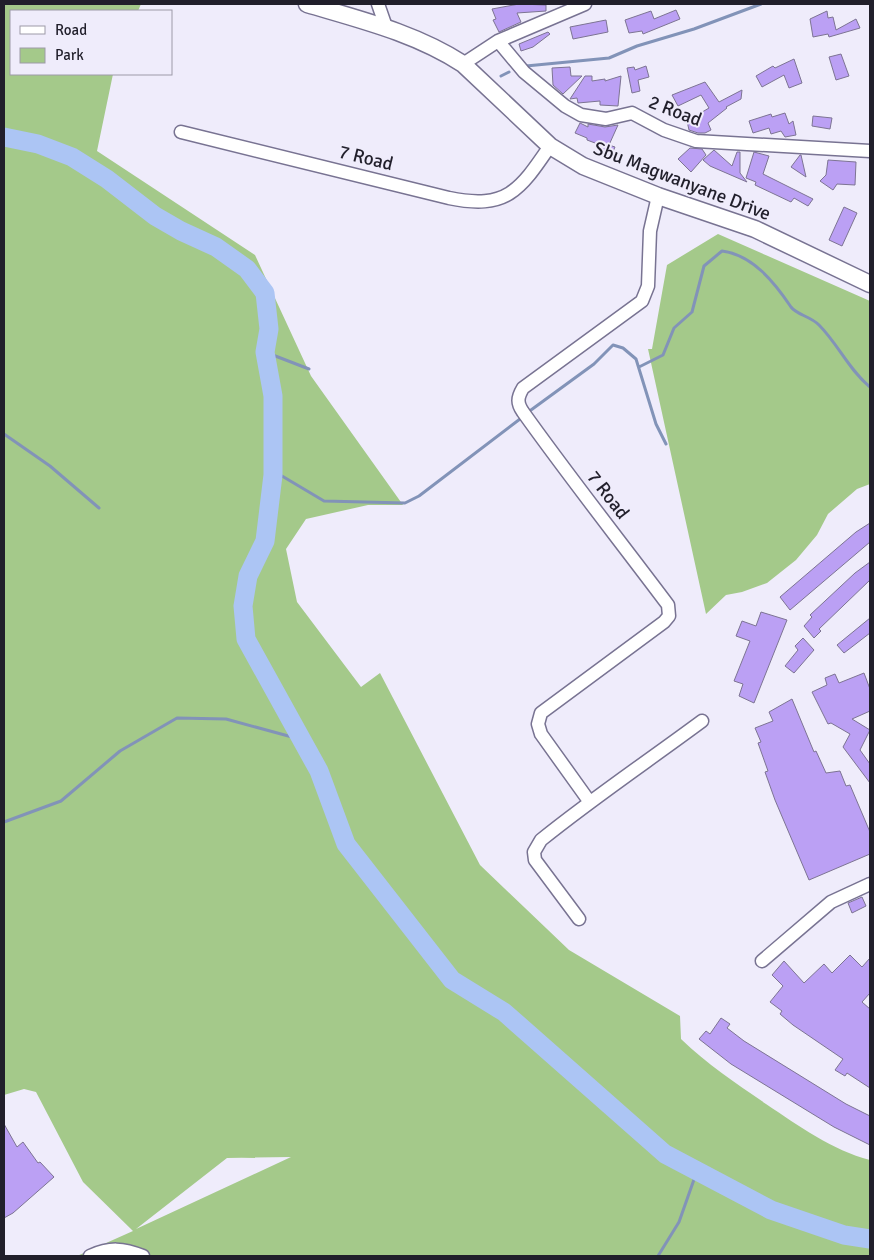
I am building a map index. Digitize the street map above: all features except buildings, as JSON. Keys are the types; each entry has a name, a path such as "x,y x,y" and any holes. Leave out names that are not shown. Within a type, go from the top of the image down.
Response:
{"main road":[{"name":"Sbu Magwanyane Drive","path":"307,4 386,27 425,42 463,64 550,146 583,166 658,196 755,229 870,284"}],"street":[{"path":"378,4 386,27"},
{"path":"463,64 498,41 585,4"},
{"name":"2 Road","path":"498,41 524,72 565,106 581,115 606,119 632,113 664,130 696,141 870,151"},
{"name":"7 Road","path":"181,132 450,198 476,202 494,201 510,194 524,182 550,146"},
{"name":"7 Road","path":"588,801 541,734 538,724 541,713 664,622 669,611 668,605 563,468 523,412 518,404 518,400 522,388 642,301 648,286 650,231 658,196"},
{"path":"579,919 535,860 534,852 541,840 588,801 637,769 702,721"},
{"path":"762,961 831,902 870,884"},
{"path":"90,1256 115,1248 143,1256"}],"green space":[{"path":"4,4 141,4 138,10 10,10 10,75 113,75 97,151 255,255 311,376 403,505 368,505 306,519 286,549 297,602 361,687 380,673 480,865 569,950 680,1016 681,1039 733,1081 791,1121 829,1144 870,1160 870,1256 77,1256 133,1231 83,1182 36,1092 24,1089 4,1095","holes":["291,1157 136,1229 227,1158"]},
{"path":"718,234 870,301 870,484 857,489 828,514 817,535 796,560 767,583 742,592 726,595 706,614 648,349 652,349 667,265"}],"waterway":[{"path":"526,66 609,58 637,46 694,29 761,4"},
{"path":"501,76 509,72"},
{"path":"4,137 38,144 72,157 107,179 155,216 181,231 216,247 247,269 265,293 269,329 265,352 273,396 273,475 265,541 248,576 243,606 246,639 319,771 346,844 452,980 504,1012 665,1154 771,1210 844,1235 870,1239"},
{"path":"639,367 663,355 674,328 692,312 704,266 722,251 744,258 762,272 794,310 819,325 856,373 870,387"},
{"path":"531,410 594,364 613,345 623,348 636,359 656,424 666,444"},
{"path":"265,352 309,369"},
{"path":"273,475 282,476 324,501 405,503 419,496 520,419"},
{"path":"4,434 50,466 99,508"},
{"path":"4,822 61,801 120,751 177,718 226,719 303,740"},
{"path":"658,1256 679,1222 697,1171"}]}
